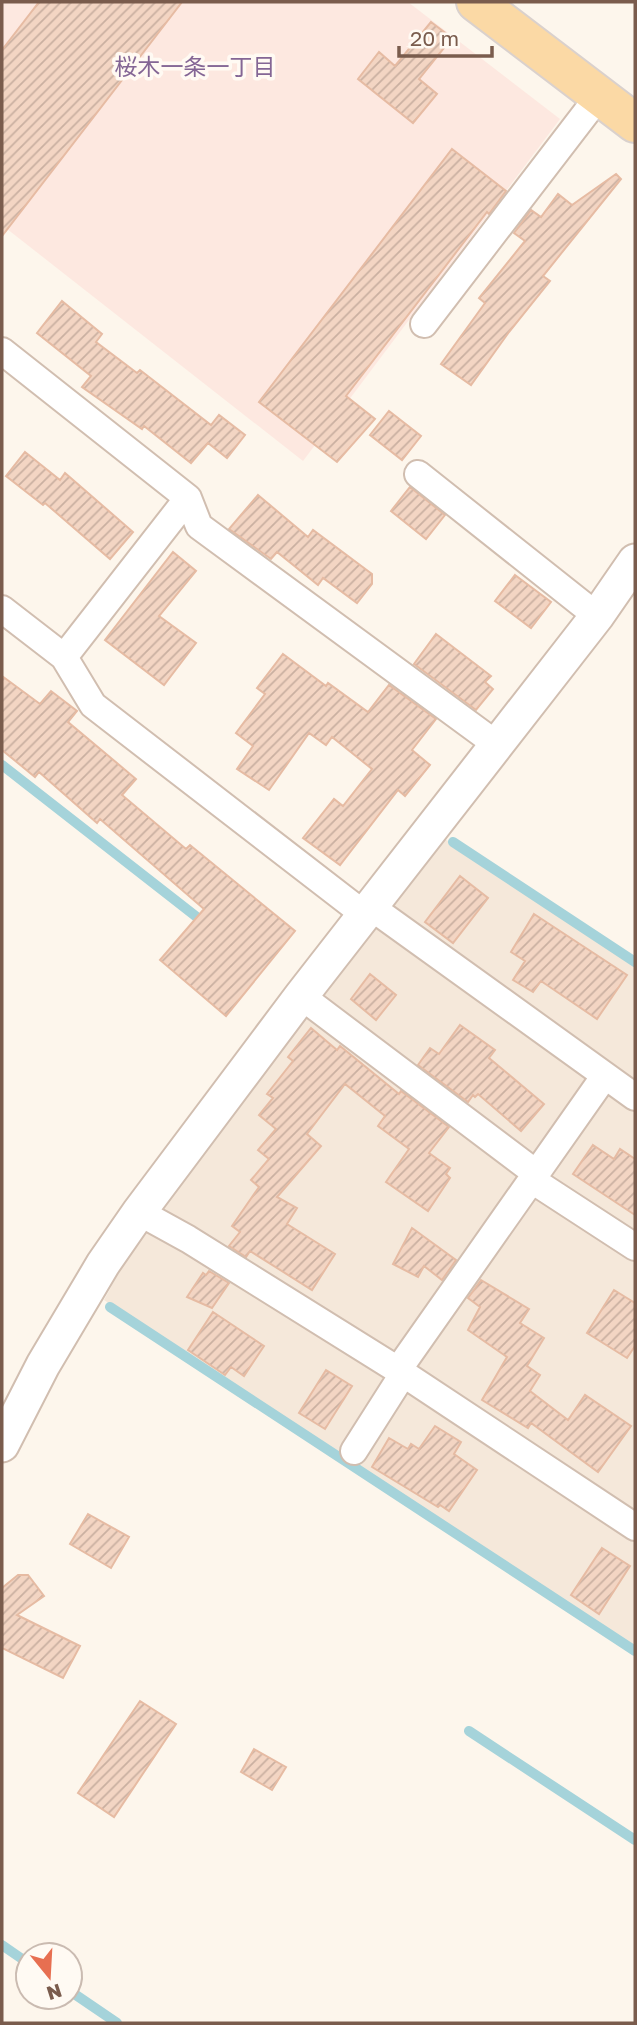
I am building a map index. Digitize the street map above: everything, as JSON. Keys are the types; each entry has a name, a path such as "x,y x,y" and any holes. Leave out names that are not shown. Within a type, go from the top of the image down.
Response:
{"main road":[{"path":"476,2 635,123"}],"street":[{"path":"424,324 599,96"},
{"path":"2,351 188,498 199,526 496,744"},
{"path":"418,474 597,616"},
{"path":"64,657 188,498"},
{"path":"2,1445 50,1354 103,1264 138,1212 597,616 635,561"},
{"path":"2,609 64,657 93,705 368,911 635,1097"},
{"path":"302,996 534,1177 635,1247"},
{"path":"354,1451 400,1372 604,1077"},
{"path":"138,1212 188,1239 400,1372 635,1527"}],"shaded area":[{"path":"2,2 408,2 560,119 303,461 2,225"},
{"path":"445,839 635,965 635,1646 104,1300 161,1195"}],"building":[{"path":"39,2 182,2 2,236 2,50"},
{"path":"431,22 452,38 419,79 437,94 413,123 358,79 379,52 395,66"},
{"path":"452,149 506,191 346,396 375,419 337,462 259,402"},
{"path":"616,174 621,179 543,276 550,281 471,385 441,364 485,303 479,298 525,241 514,233 531,210 541,217 558,194 572,205"},
{"path":"62,301 102,334 96,342 137,373 140,370 211,425 219,415 245,435 227,458 208,443 191,463 144,426 142,429 82,387 91,376 37,333"},
{"path":"389,411 421,436 402,460 370,435"},
{"path":"25,452 60,480 65,473 133,532 110,559 45,503 43,505 6,476"},
{"path":"410,487 445,515 426,539 391,511"},
{"path":"258,495 308,537 313,530 372,574 372,584 357,603 323,578 318,585 277,552 271,559 229,529"},
{"path":"173,552 196,571 159,616 196,643 164,685 105,640"},
{"path":"515,575 551,602 531,628 495,601"},
{"path":"436,634 491,676 485,682 493,689 476,710 414,664"},
{"path":"283,654 326,686 328,683 368,712 389,685 436,719 412,750 430,765 405,796 398,790 340,865 303,838 334,799 343,806 372,769 332,737 326,745 309,733 269,790 237,769 253,746 236,733 265,694 257,688"},
{"path":"2,676 40,704 51,691 77,711 68,722 136,779 122,795 186,849 190,845 295,931 226,1016 160,960 204,909 100,819 97,823 39,772 35,777 2,750"},
{"path":"460,876 488,898 453,943 425,922"},
{"path":"534,914 627,975 597,1019 541,981 533,992 513,980 525,961 511,952"},
{"path":"370,974 396,995 376,1020 351,999"},
{"path":"460,1025 495,1050 489,1058 544,1104 521,1131 478,1094 475,1097 473,1095 468,1102 418,1065 430,1048 439,1054"},
{"path":"311,1028 337,1050 340,1046 399,1094 401,1091 449,1127 429,1153 450,1168 446,1174 450,1178 428,1211 386,1182 409,1149 378,1126 385,1116 345,1084 307,1134 321,1146 277,1197 297,1208 287,1224 335,1254 312,1290 250,1251 246,1257 229,1246 240,1232 232,1226 259,1187 251,1180 269,1159 258,1150 276,1129 259,1115 273,1098 267,1094 293,1061 288,1057"},
{"path":"593,1145 614,1159 620,1149 635,1159 635,1215 573,1174"},
{"path":"412,1228 456,1260 442,1280 424,1266 418,1277 393,1264"},
{"path":"209,1271 229,1283 212,1308 187,1297 203,1273 206,1275"},
{"path":"481,1280 529,1309 520,1323 544,1338 527,1366 540,1375 530,1391 568,1420 585,1395 631,1426 598,1472 531,1423 528,1428 482,1400 507,1357 468,1330 480,1307 468,1298"},
{"path":"614,1290 635,1303 635,1346 627,1358 587,1333"},
{"path":"213,1312 264,1346 244,1376 231,1367 225,1375 188,1350"},
{"path":"326,1370 352,1386 325,1429 299,1413"},
{"path":"435,1426 461,1442 454,1454 477,1470 449,1511 372,1467 389,1438 408,1449 411,1444 419,1449"},
{"path":"88,1514 129,1537 111,1568 70,1544"},
{"path":"602,1548 630,1566 599,1614 571,1595"},
{"path":"18,1575 28,1575 44,1596 17,1615 80,1646 63,1678 2,1648 2,1588"},
{"path":"140,1701 176,1724 114,1817 78,1793"},
{"path":"254,1749 286,1767 272,1790 241,1772"}],"waterway":[{"path":"2,765 207,925"},
{"path":"453,842 635,962"},
{"path":"110,1307 635,1651"},
{"path":"469,1731 635,1840"},
{"path":"2,1945 14,1953"},
{"path":"84,2001 117,2023"}],"district":[{"name":"桜木一条一丁目","path":"195,67"}]}
